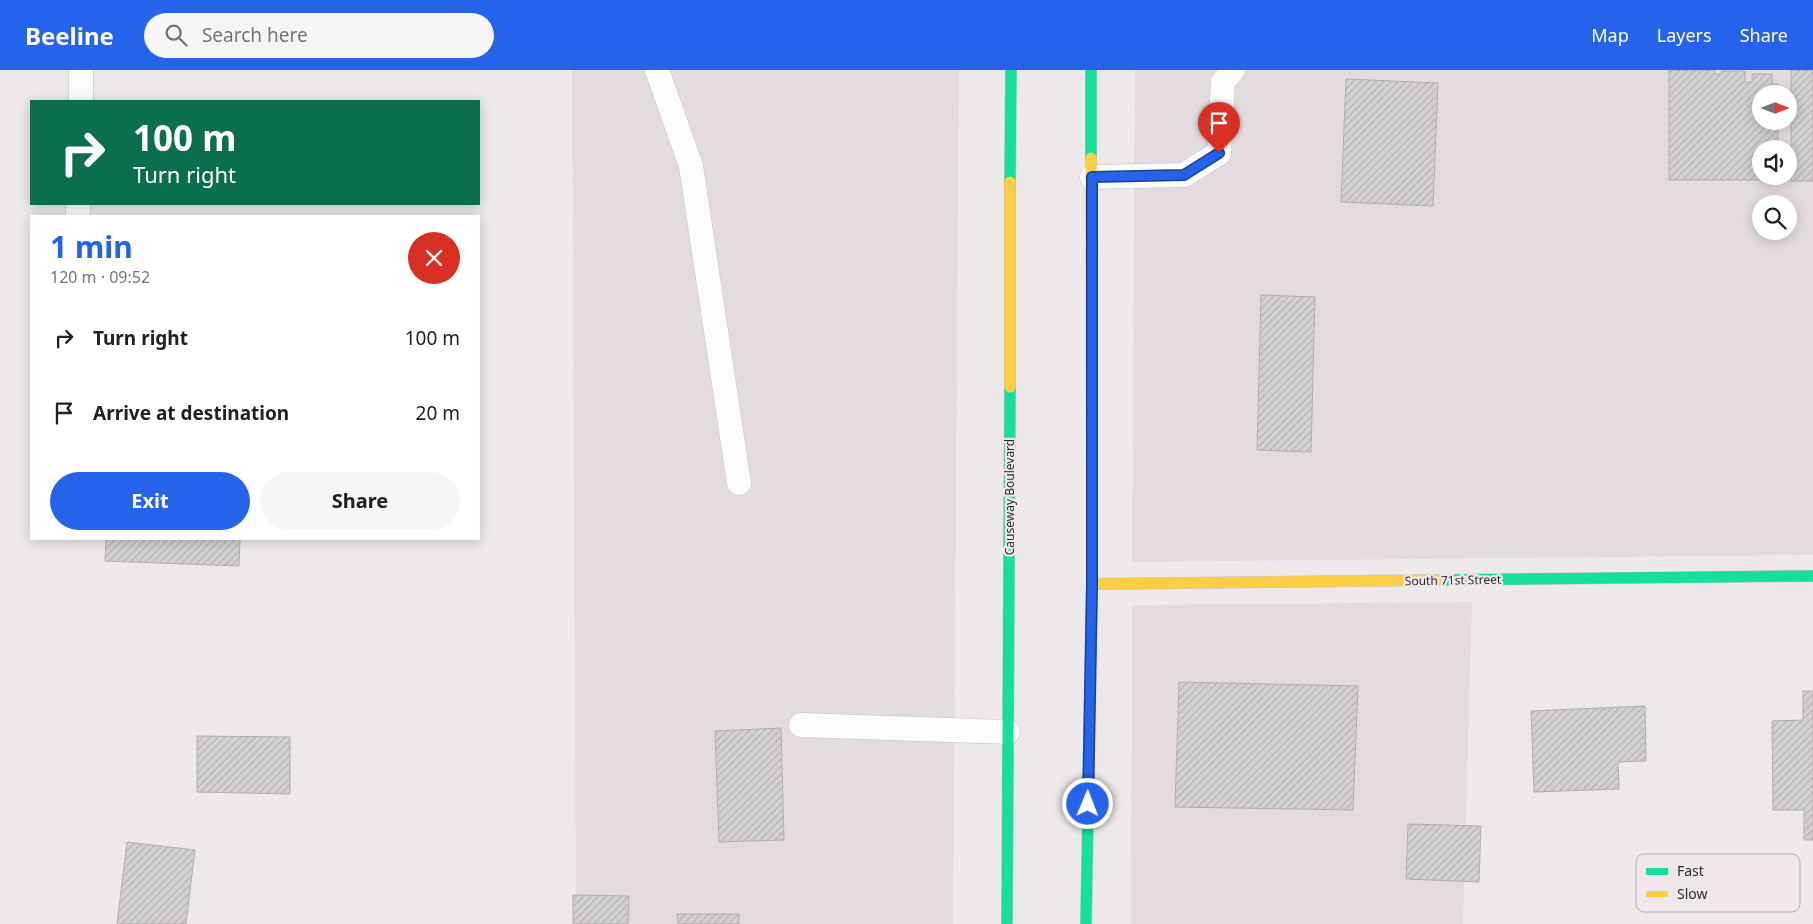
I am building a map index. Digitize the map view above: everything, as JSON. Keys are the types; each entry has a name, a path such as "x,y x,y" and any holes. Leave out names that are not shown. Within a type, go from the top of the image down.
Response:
{"main road":[{"name":"Causeway Boulevard","path":"1007,924 1011,70"},
{"path":"1086,924 1092,584 1091,70"},
{"name":"South 71st Street","path":"1092,584 1813,576"}],"lane":[{"path":"81,70 81,100"},
{"path":"657,70 691,166 739,483"},
{"path":"1092,177 1184,175 1219,153 1223,82 1232,70"},
{"path":"801,725 1008,732"}],"shaded area":[{"path":"572,70 959,70 953,924 576,924"},
{"path":"1135,70 1813,70 1813,555 1132,562"},
{"path":"1472,602 1463,924 1131,924 1132,605"}],"building":[{"path":"1669,70 1715,70 1715,74 1722,74 1722,71 1745,71 1745,82 1752,82 1752,74 1772,74 1772,84 1778,85 1752,85 1752,130 1778,130 1778,140 1752,140 1752,180 1669,180"},
{"path":"1791,70 1813,70 1813,181 1797,181 1797,140 1791,140 1791,130 1798,130 1798,85 1791,85"},
{"path":"1346,79 1438,83 1433,206 1341,202"},
{"path":"1261,295 1315,297 1311,452 1257,450"},
{"path":"106,540 240,540 239,566 105,561"},
{"path":"1179,682 1358,686 1353,810 1175,807"},
{"path":"1803,691 1813,691 1813,840 1804,840 1804,810 1773,810 1772,721 1803,720"},
{"path":"1645,706 1646,761 1618,762 1619,789 1534,792 1531,711"},
{"path":"781,728 784,840 719,842 715,731"},
{"path":"197,736 290,737 290,794 197,792"},
{"path":"1408,824 1481,826 1479,882 1406,879"},
{"path":"127,842 195,850 186,924 117,924"},
{"path":"573,895 629,896 628,924 573,924"},
{"path":"677,914 739,914 739,924 678,924"}],"traffic: fast":[{"path":"1010,182 1011,70"},
{"path":"1091,70 1091,158"},
{"path":"1007,924 1010,387"},
{"path":"1086,924 1092,584 1092,468"},
{"path":"1439,580 1813,576"}],"traffic: slow":[{"path":"1091,158 1092,468"},
{"path":"1010,182 1010,387"},
{"path":"1092,584 1439,580"}],"route":[{"path":"1088,804 1092,584 1092,177 1184,175 1219,153"}]}
